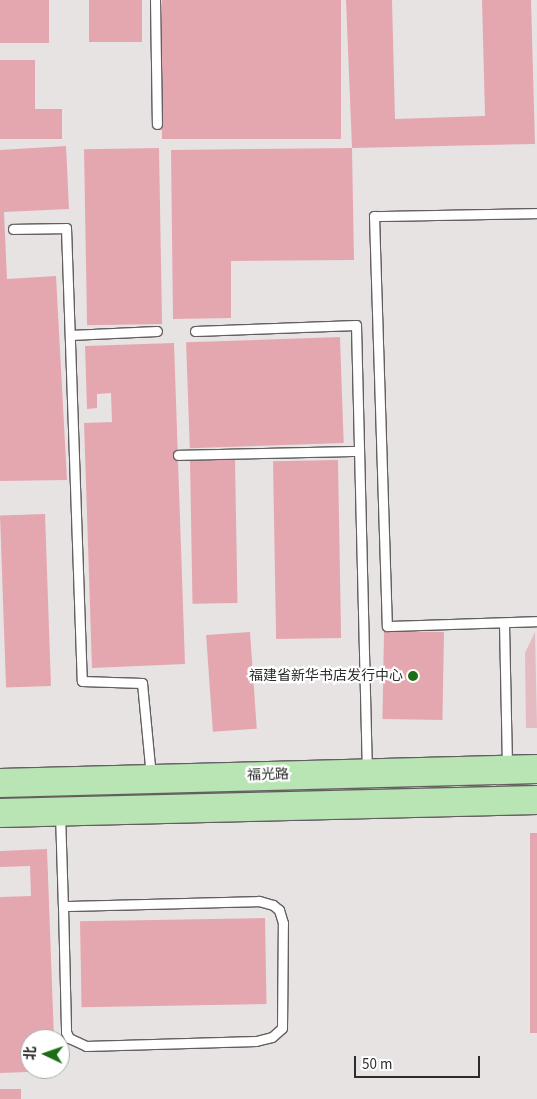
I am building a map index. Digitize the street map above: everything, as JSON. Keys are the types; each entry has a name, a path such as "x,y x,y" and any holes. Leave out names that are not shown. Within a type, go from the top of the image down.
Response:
{"main road":[{"name":"福光路","path":"0,783 537,769"},
{"path":"0,813 537,800"}],"lane":[{"path":"155,0 157,124"},
{"path":"537,213 374,216 388,626 537,621"},
{"path":"13,228 66,228 82,681 142,683 151,780"},
{"path":"195,330 356,325 367,772"},
{"path":"70,335 156,330"},
{"path":"178,455 359,450"},
{"path":"504,623 507,770"},
{"path":"60,812 66,1032 74,1042 86,1046 256,1041 272,1037 282,1028 283,923 279,910 273,905 259,901 63,906"}],"shaded area":[{"path":"535,632 537,728 526,728 525,653"}],"building":[{"path":"0,0 49,0 49,43 0,43"},
{"path":"89,0 142,0 142,42 89,42"},
{"path":"162,0 341,0 341,139 162,139"},
{"path":"346,0 392,0 395,119 485,116 482,0 531,0 535,144 352,148"},
{"path":"0,60 35,60 35,109 62,109 62,139 0,139"},
{"path":"66,146 69,209 4,212 7,279 56,276 67,480 0,481 0,150"},
{"path":"159,148 162,324 87,325 84,149"},
{"path":"352,148 354,260 231,261 231,318 173,319 171,150"},
{"path":"340,337 344,443 190,448 186,342"},
{"path":"174,343 185,664 92,668 84,423 112,422 111,393 97,394 97,408 87,409 85,346"},
{"path":"235,459 238,603 193,604 190,460"},
{"path":"338,460 341,638 276,639 273,461"},
{"path":"45,514 51,686 6,687 0,516"},
{"name":"福建省新华书店发行中心","path":"384,631 444,632 442,720 382,719"},
{"path":"250,632 257,729 213,732 206,635"},
{"path":"530,833 537,833 537,1033 530,1033"},
{"path":"47,849 54,1029 20,1029 20,1072 0,1073 0,897 31,896 30,866 0,867 0,851"},
{"path":"265,918 267,1004 82,1007 80,921"},
{"path":"0,1089 21,1089 21,1099 0,1099"}],"place":[{"name":"福建省新华书店发行中心","path":"413,676"}]}
